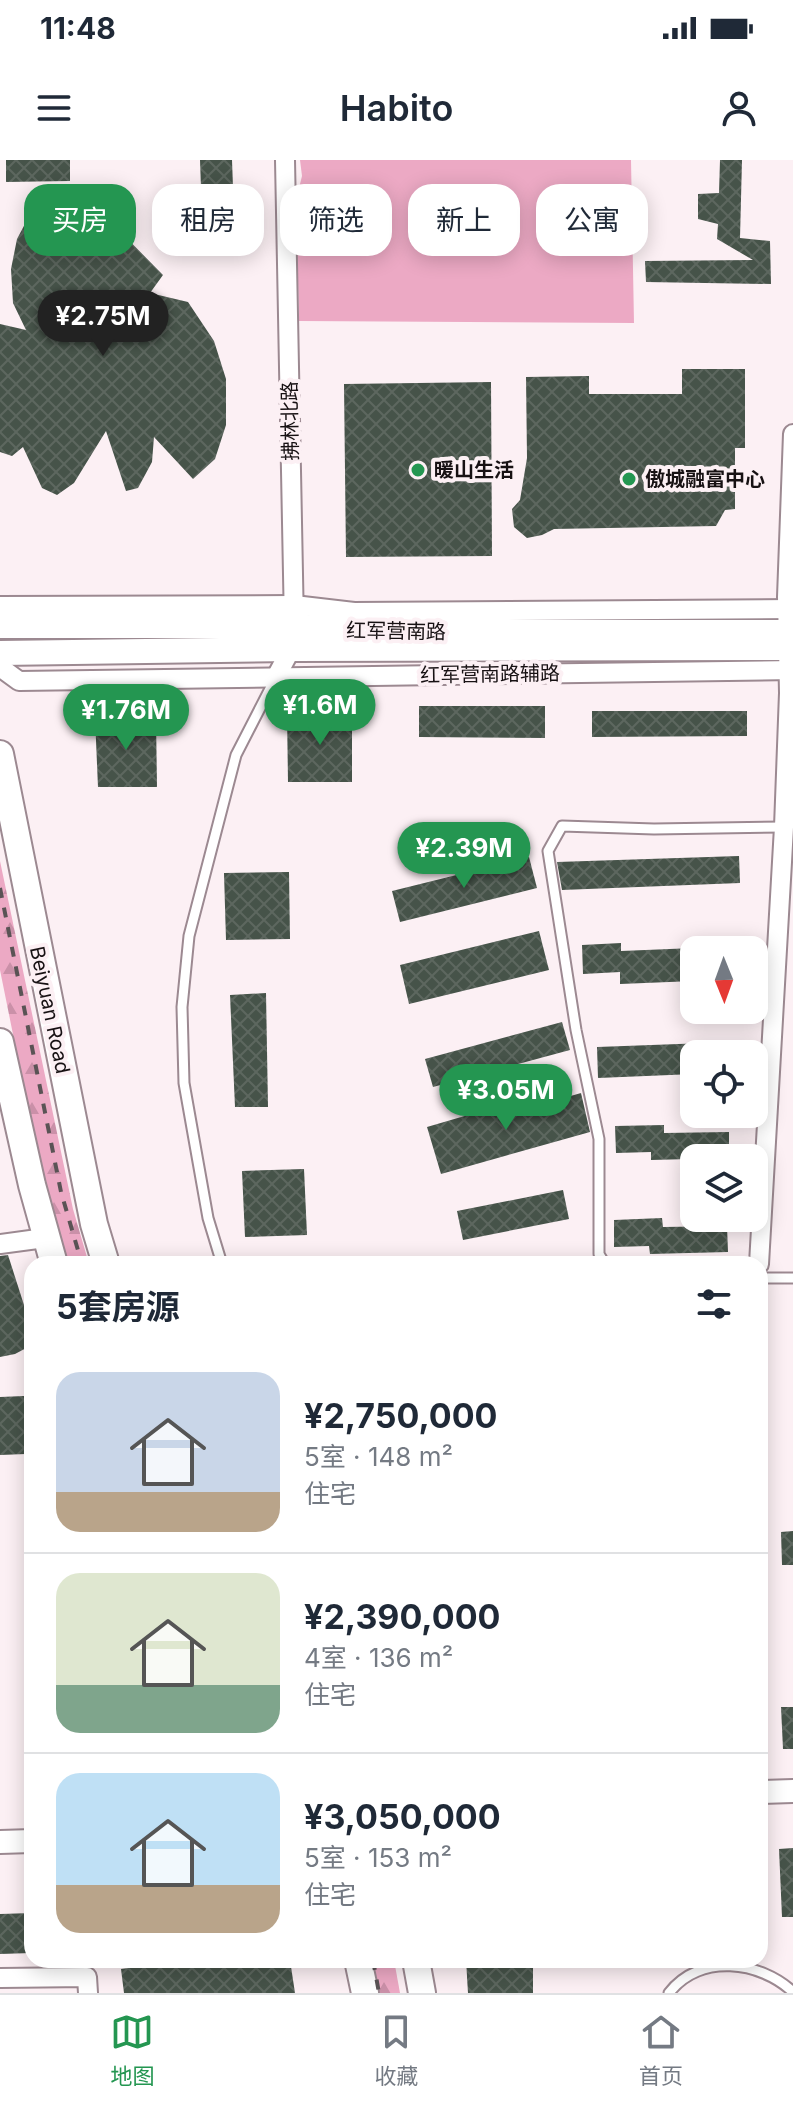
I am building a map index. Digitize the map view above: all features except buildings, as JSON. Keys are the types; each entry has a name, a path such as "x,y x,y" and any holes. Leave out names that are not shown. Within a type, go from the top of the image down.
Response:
{"main road":[{"name":"红军营南路","path":"0,626 293,627 790,640"},
{"path":"43,626 38,640 43,652"},
{"name":"红军营南路","path":"0,653 43,652 293,627"},
{"name":"Beiyuan Road","path":"0,756 91,1209 104,1256"},
{"path":"0,1045 51,1256"},
{"path":"360,1968 365,1993"},
{"path":"417,1968 422,1993"}],"street":[{"name":"拂林北路","path":"276,677 293,627 285,160"},
{"path":"759,1256 784,827 793,434"},
{"path":"0,606 293,627 354,612 790,640"},
{"name":"红军营南路辅路","path":"0,667 19,681 276,677 790,640"},
{"path":"0,1244 45,1238"},
{"path":"768,1788 793,1791"},
{"path":"0,1842 24,1841"},
{"path":"0,1978 87,1977 88,1993"}],"lane":[{"path":"220,1256 208,1218 184,1083 182,1007 189,936 236,755 276,677"},
{"path":"600,1256 599,1139 576,1030 548,851 562,826 654,829 784,827"},
{"path":"768,1278 793,1278"},
{"path":"669,1993 709,1968"},
{"path":"756,1968 779,1979 793,1992"}],"green space":[{"path":"300,160 631,160 631,184 536,184 536,256 633,256 634,323 299,321 297,256 392,256 392,184 300,184"},
{"path":"0,861 73,1209 87,1256 62,1256 37,1153 0,970"},
{"path":"369,1968 395,1968 400,1993 374,1993"}],"railway":[{"path":"0,888 61,1192 80,1256"},
{"path":"374,1968 379,1993"}],"place":[{"name":"暖山生活","path":"418,470"},
{"name":"傲城融富中心","path":"629,479"}]}
